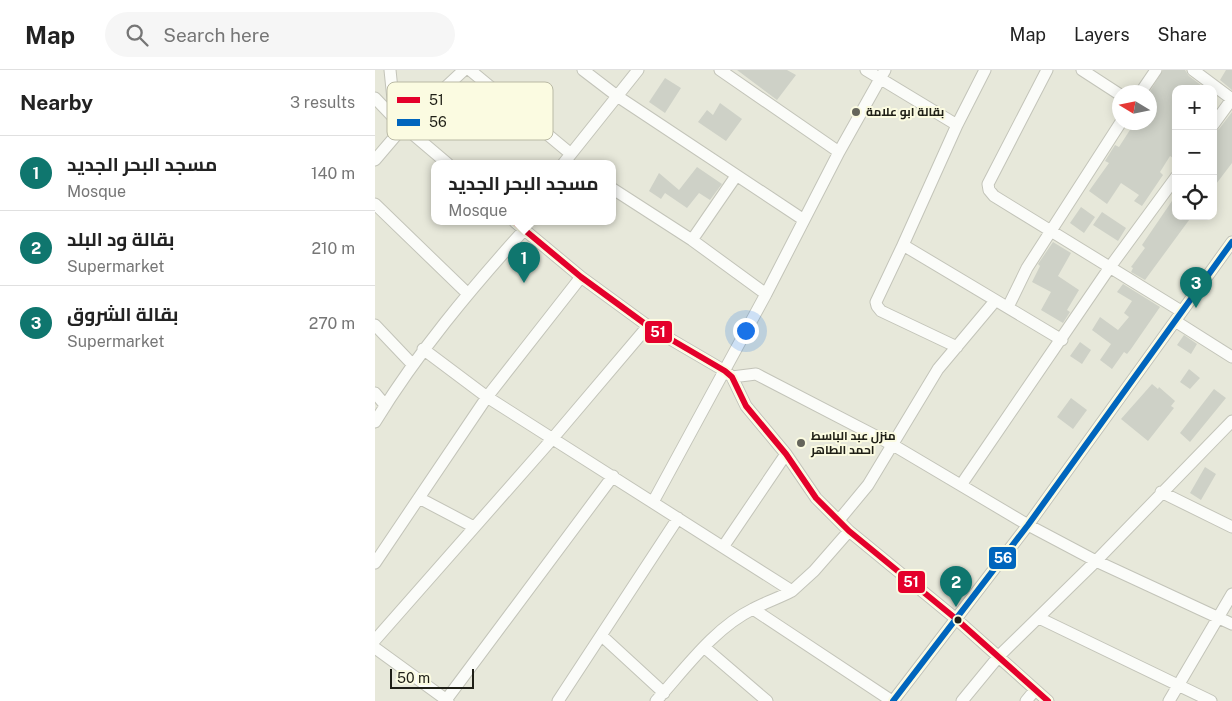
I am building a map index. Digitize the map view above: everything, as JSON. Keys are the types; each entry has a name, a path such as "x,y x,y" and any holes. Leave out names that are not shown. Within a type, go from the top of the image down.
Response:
{"street":[{"path":"449,82 464,70"},
{"path":"471,70 484,82"},
{"path":"583,70 617,96 804,220"},
{"path":"548,140 570,160 638,70"},
{"path":"720,70 839,152"},
{"path":"866,70 883,75 957,125"},
{"path":"957,347 881,311 876,302 957,125 985,70"},
{"path":"1047,70 988,184 989,190 994,196 1110,267 1232,357"},
{"path":"1083,70 1112,89"},
{"path":"1101,81 1107,70"},
{"path":"1146,85 1156,70"},
{"path":"1193,70 1232,99 1217,120"},
{"path":"653,502 729,374 839,152 883,75"},
{"path":"375,98 387,110"},
{"path":"1008,307 1027,268 1116,130"},
{"path":"375,160 388,140"},
{"path":"419,140 443,160"},
{"path":"692,240 736,176"},
{"path":"961,484 1062,340 1110,267 1172,182"},
{"path":"616,191 692,240 767,294"},
{"path":"375,204 467,293"},
{"path":"375,422 423,349 467,293 524,226 581,277 648,326 729,374 756,374 893,445 961,484 1028,526 1097,561 1232,624"},
{"path":"753,609 898,699 955,618 1028,526 1232,242"},
{"path":"903,245 1062,340"},
{"path":"375,563 487,397 581,277"},
{"path":"839,520 868,485 893,445 922,392 938,369 995,301"},
{"path":"375,325 413,365"},
{"path":"375,640 475,528 648,326"},
{"path":"423,349 487,397 792,591"},
{"path":"729,374 746,406 786,454 817,498 849,531 955,618 1048,701"},
{"path":"375,393 385,405"},
{"path":"962,701 999,656 1097,561 1161,492 1232,421"},
{"path":"723,547 786,454"},
{"path":"375,648 447,700 613,476"},
{"path":"1161,492 1232,527"},
{"path":"419,498 475,528"},
{"path":"558,701 678,518"},
{"path":"602,636 660,697 704,647 753,609 792,591 814,571 849,531"},
{"path":"1169,701 1232,594"},
{"path":"1039,618 1211,701"},
{"path":"704,647 767,701"},
{"path":"1026,701 1035,690"}],"building":[{"path":"737,70 787,70 796,75 777,100"},
{"path":"1163,70 1185,70 1189,76 1201,85 1172,85 1172,157 1170,156 1160,172 1163,175 1142,206 1134,201 1139,195 1121,183 1107,204 1089,191 1109,163 1105,161 1115,145 1119,147 1130,130 1157,130 1157,85 1154,85"},
{"path":"1226,70 1232,70 1232,90 1220,80"},
{"path":"665,78 681,88 665,113 649,102"},
{"path":"720,103 742,119 726,141 698,122 707,110 713,115"},
{"path":"1232,112 1232,163 1217,183 1217,130"},
{"path":"697,167 722,184 710,200 699,193 687,208 665,193 661,199 649,191 659,173 679,190"},
{"path":"1172,201 1172,220 1189,220 1145,280 1131,272 1133,268 1131,267 1145,248 1142,245"},
{"path":"1081,207 1095,217 1084,233 1070,223"},
{"path":"1102,212 1126,228 1118,241 1093,225"},
{"path":"1053,242 1071,253 1058,276 1079,290 1067,310 1070,312 1063,323 1041,310 1051,292 1032,282 1040,266 1038,264"},
{"path":"1123,284 1160,307 1131,349 1127,354 1124,352 1112,369 1100,360 1111,344 1092,330 1100,317 1118,330 1129,317 1124,313 1132,301 1117,292"},
{"path":"1184,335 1197,344 1191,354 1177,345"},
{"path":"1080,342 1091,350 1082,364 1070,356"},
{"path":"1189,369 1200,378 1190,389 1180,382"},
{"path":"1152,384 1158,389 1159,387 1175,401 1171,406 1174,408 1148,441 1121,419"},
{"path":"1214,389 1226,398 1190,442 1180,433"},
{"path":"1071,398 1087,410 1073,429 1057,417"},
{"path":"1205,467 1216,474 1201,500 1190,493"}],"transit line":[{"name":"51","path":"519,225 581,277 648,326 732,377 746,406 786,454 816,498 849,531 955,618 1048,701"},
{"name":"56","path":"893,701 1028,525 1232,242"}],"place":[{"name":"بقالة ابو علامة","path":"856,112"},
{"name":"مسجد البحر الجديد","path":"524,283"},
{"name":"بقالة الشروق","path":"1196,308"},
{"name":"منزل عبد الباسط احمد الطاهر","path":"801,443"},
{"name":"بقالة ود البلد","path":"956,607"}]}
